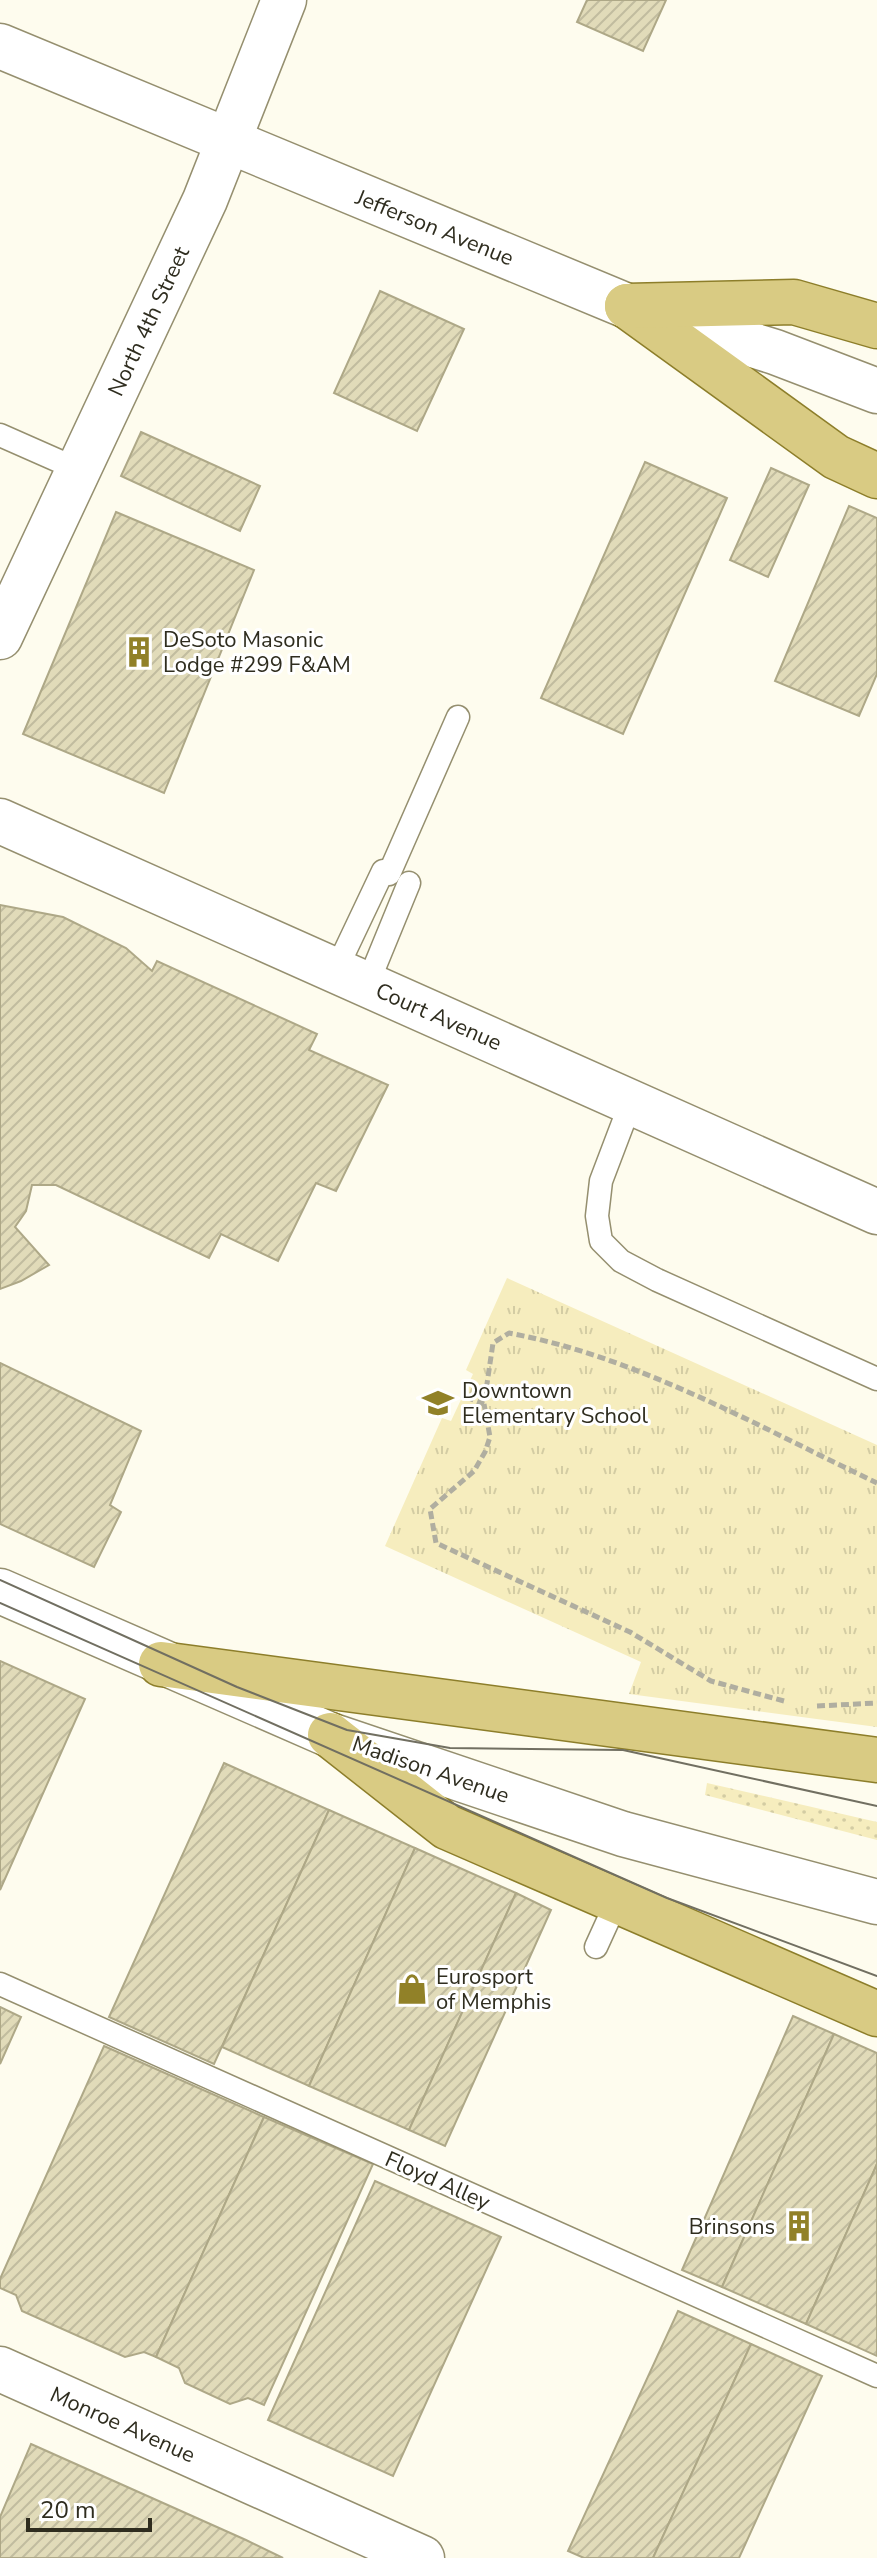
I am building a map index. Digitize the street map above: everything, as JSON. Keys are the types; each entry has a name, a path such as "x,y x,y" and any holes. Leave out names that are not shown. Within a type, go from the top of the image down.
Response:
{"main road":[{"path":"627,306 794,302 877,326"},
{"path":"627,306 836,457 877,476"},
{"path":"161,1664 877,1760"},
{"path":"330,1735 447,1827 877,2014"}],"street":[{"name":"North 4th Street","path":"0,637 230,143 254,68 284,0"},
{"name":"Jefferson Avenue","path":"0,46 627,306 775,352 877,391"},
{"name":"Court Avenue","path":"0,821 877,1212"},
{"name":"Madison Avenue","path":"0,1591 161,1664 330,1735 623,1834 877,1902"},
{"name":"Monroe Avenue","path":"0,2369 357,2545 422,2558"}],"lane":[{"path":"0,435 77,469"},
{"path":"352,977 458,717"},
{"path":"352,977 394,876"},
{"path":"631,1102 601,1181 597,1216 601,1241 621,1261 657,1280 877,1379"},
{"path":"596,1947 617,1901"},
{"name":"Floyd Alley","path":"0,1984 877,2376"}],"path":[{"path":"799,1706 711,1681 630,1632 436,1543 430,1509 474,1471 485,1452 490,1437 484,1404 493,1343 509,1333 546,1340 667,1383 877,1483"},
{"path":"466,1397 484,1404"},
{"path":"812,1706 877,1703"}],"green space":[{"path":"507,1278 877,1445 877,1727 629,1694 641,1662 385,1546 442,1418 451,1421 473,1374 466,1370"},
{"path":"707,1783 877,1822 877,1840 705,1795"}],"building":[{"path":"587,0 666,0 643,51 577,22"},
{"path":"380,291 464,329 417,431 334,393"},
{"path":"141,432 260,486 240,531 121,476"},
{"path":"645,462 727,498 623,734 541,698"},
{"path":"771,468 809,485 768,577 730,560"},
{"path":"849,506 877,518 877,674 859,716 775,681"},
{"name":"DeSoto Masonic Lodge #299 F&AM","path":"116,512 254,570 164,793 23,734"},
{"path":"0,905 63,917 126,948 152,971 157,961 317,1034 309,1050 388,1085 336,1191 316,1183 278,1261 221,1234 209,1258 56,1185 32,1185 26,1211 15,1227 49,1265 0,1289"},
{"path":"0,1363 141,1431 110,1505 121,1512 94,1567 0,1524"},
{"path":"0,1661 85,1699 0,1890"},
{"path":"224,1763 329,1810 214,2064 109,2017"},
{"path":"329,1810 415,1848 309,2086 222,2047"},
{"name":"Eurosport of Memphis","path":"415,1848 516,1893 409,2130 309,2086"},
{"path":"516,1893 551,1910 445,2146 409,2130"},
{"path":"0,2007 21,2017 0,2064"},
{"path":"793,2016 834,2034 722,2287 682,2270"},
{"name":"Brinsons","path":"834,2034 877,2053 877,2164 806,2324 722,2287"},
{"path":"104,2046 264,2117 156,2357 144,2352 125,2357 22,2311 16,2295 0,2288 0,2279"},
{"path":"264,2117 373,2164 264,2405 248,2398 230,2404 185,2383 179,2368 156,2357"},
{"path":"877,2164 877,2356 806,2324"},
{"path":"375,2181 501,2237 393,2476 268,2420"},
{"path":"678,2311 751,2344 653,2558 584,2558 568,2551"},
{"path":"751,2344 822,2376 739,2558 653,2558"},
{"path":"31,2444 283,2558 0,2558 0,2517"}],"tram line":[{"path":"0,1580 237,1687 347,1730 450,1748 623,1750 877,1806"},
{"path":"0,1603 667,1898 877,1976"}],"place":[{"name":"DeSoto Masonic Lodge #299 F&AM","path":"139,652"},
{"name":"Downtown Elementary School","path":"438,1403"},
{"name":"Eurosport of Memphis","path":"412,1989"},
{"name":"Brinsons","path":"799,2226"}]}
